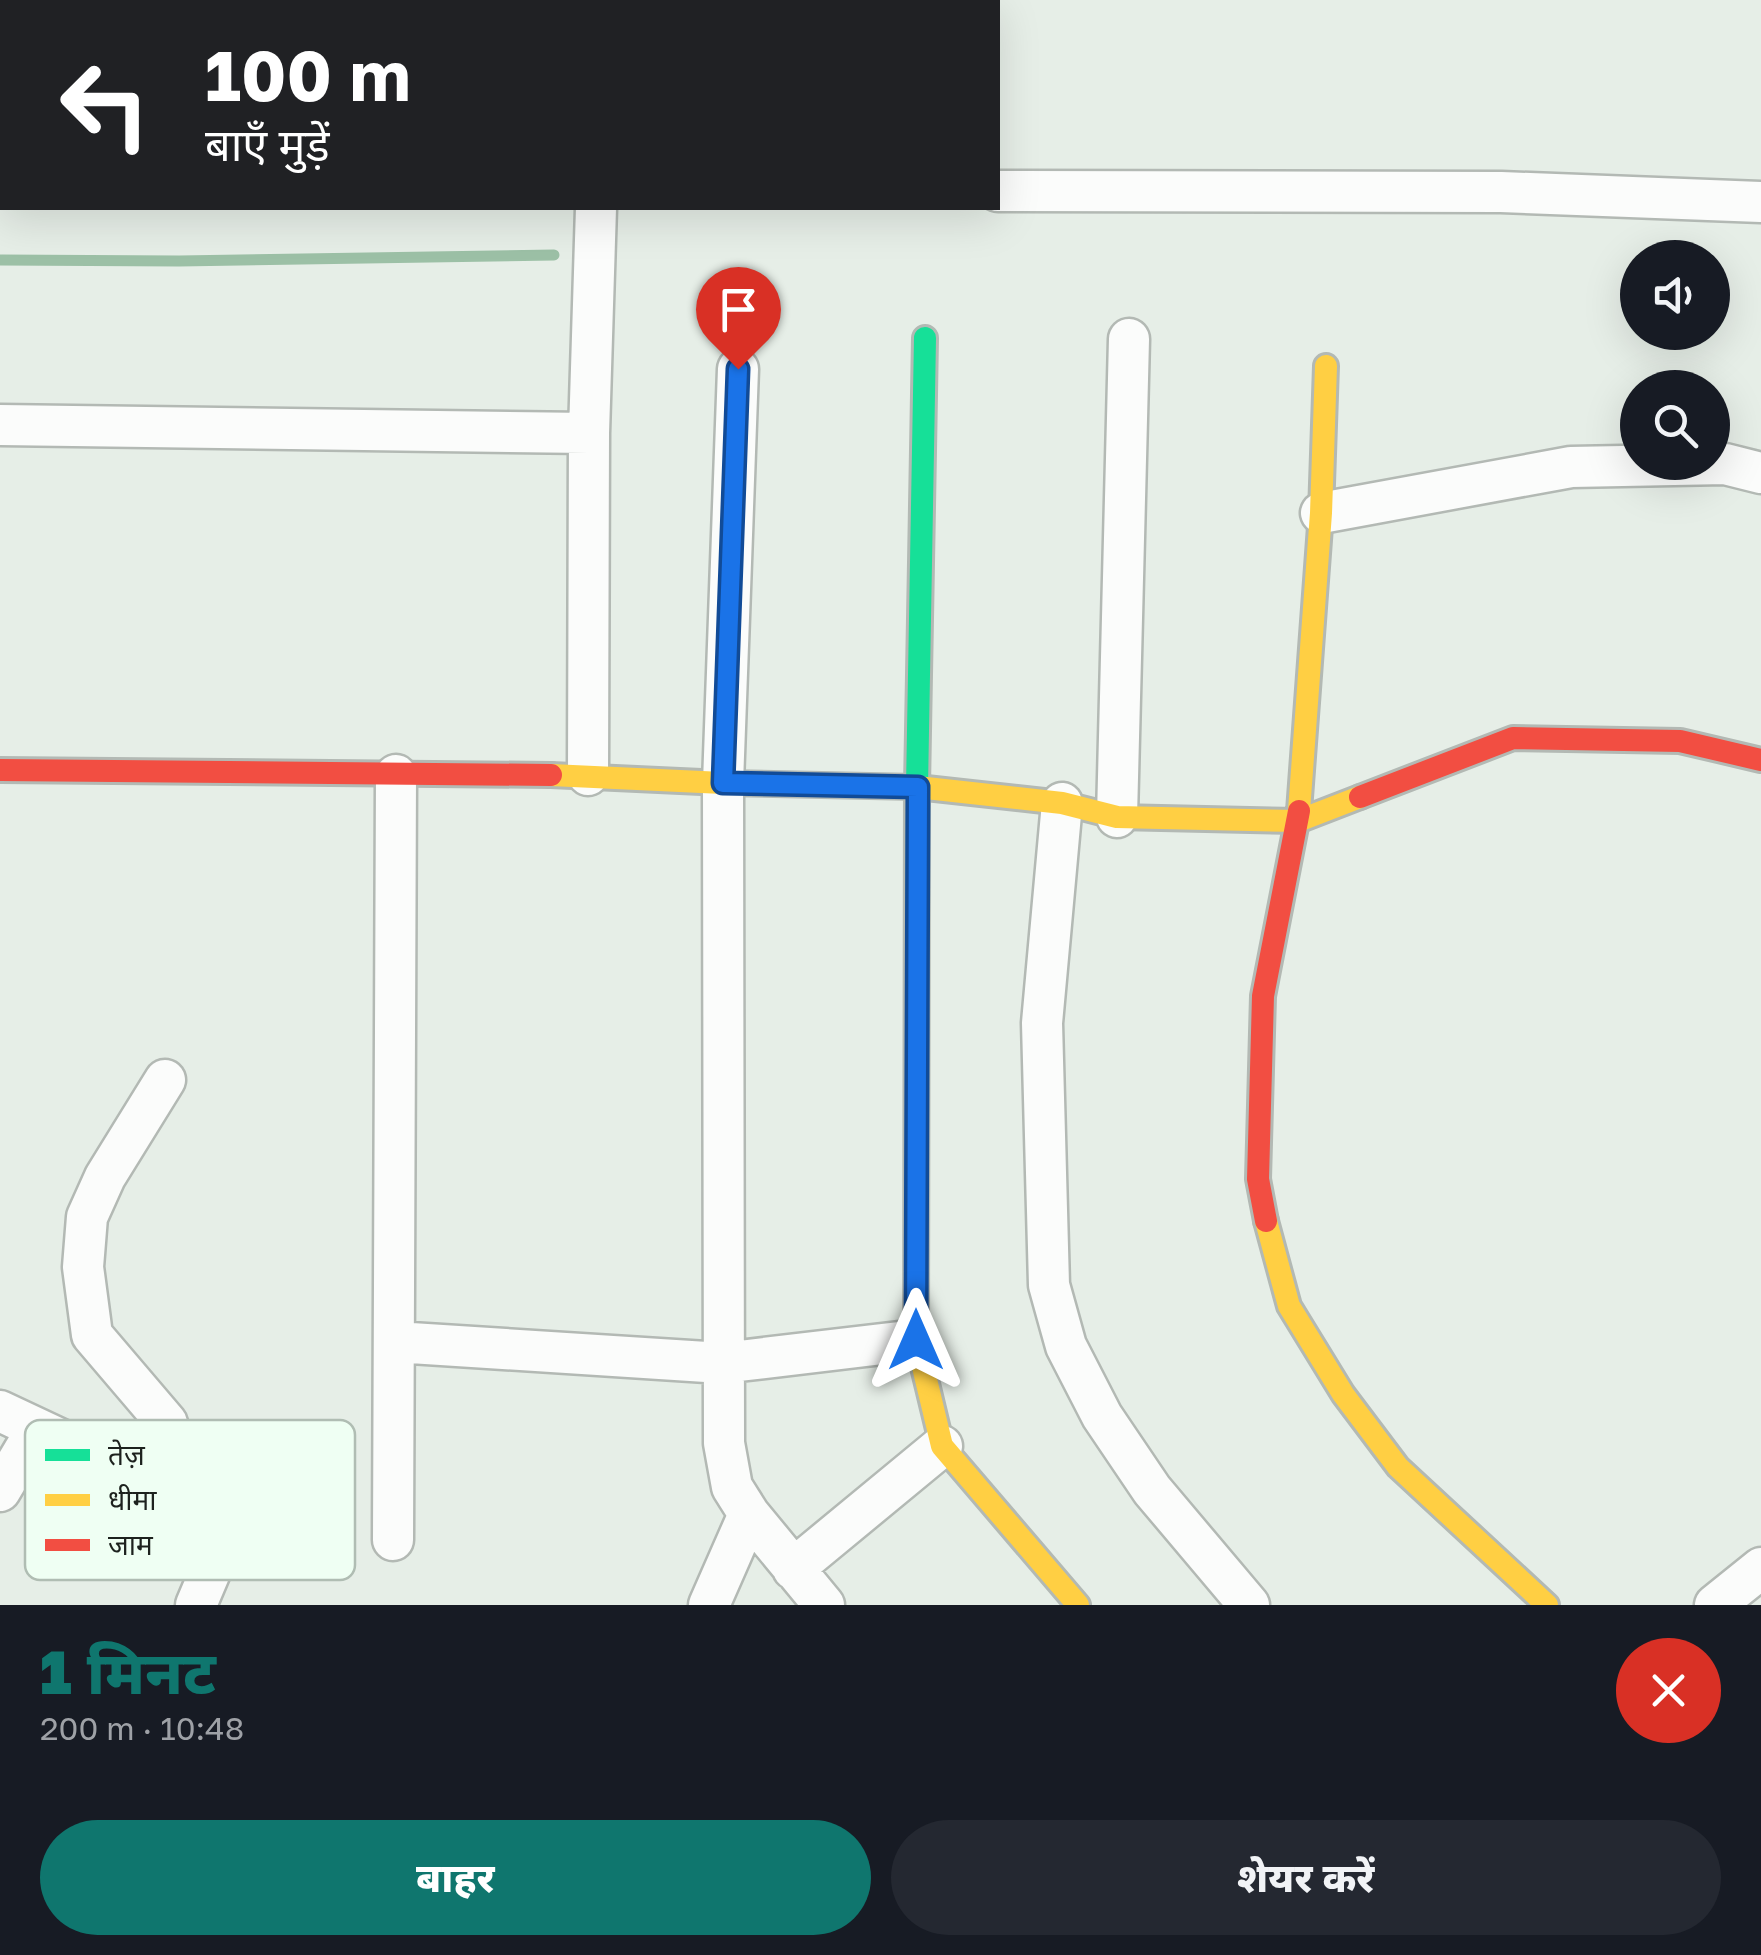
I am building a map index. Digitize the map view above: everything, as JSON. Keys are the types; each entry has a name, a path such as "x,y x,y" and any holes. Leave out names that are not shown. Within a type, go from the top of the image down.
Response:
{"street":[{"path":"1000,191 1501,192 1761,202"},
{"path":"588,775 589,433 596,210"},
{"path":"925,338 916,1340 942,1446 1078,1605"},
{"path":"1117,817 1129,338"},
{"path":"1326,366 1321,513 1298,821 1263,996 1258,1179 1289,1306 1343,1394 1398,1467 1547,1605"},
{"path":"738,369 723,783 724,1444 732,1487 749,1514 824,1605"},
{"path":"0,426 589,433"},
{"path":"1321,513 1570,467 1725,464 1761,473"},
{"path":"0,770 588,775 723,783 918,787 1062,803 1117,817 1298,821 1512,738 1680,741 1761,760"},
{"path":"393,1540 396,775"},
{"path":"1062,803 1042,1023 1049,1285 1066,1346 1102,1416 1152,1490 1249,1605"},
{"path":"164,1420 92,1335 83,1268 87,1217 105,1177 165,1080"},
{"path":"394,1342 722,1363 916,1340"},
{"path":"0,1411 25,1423"},
{"path":"793,1569 942,1446"},
{"path":"0,1491 25,1449"},
{"path":"710,1605 749,1514"},
{"path":"1715,1605 1761,1568"},
{"path":"196,1605 207,1580"}],"waterway":[{"path":"0,260 554,255"}],"traffic: fast":[{"path":"923,1367 916,1340 917,787 925,338"}],"traffic: slow":[{"path":"1299,811 1321,513 1326,366"},
{"path":"551,775 917,787 1062,803 1117,817 1298,821 1360,797"},
{"path":"1266,1221 1289,1306 1343,1394 1398,1467 1547,1605"},
{"path":"923,1367 942,1446 1078,1605"}],"traffic: jam":[{"path":"1360,797 1513,738 1680,741 1761,760"},
{"path":"0,770 551,775"},
{"path":"1266,1221 1258,1179 1263,996 1299,811"}],"route":[{"path":"738,369 723,783 918,787 916,1340"}]}
